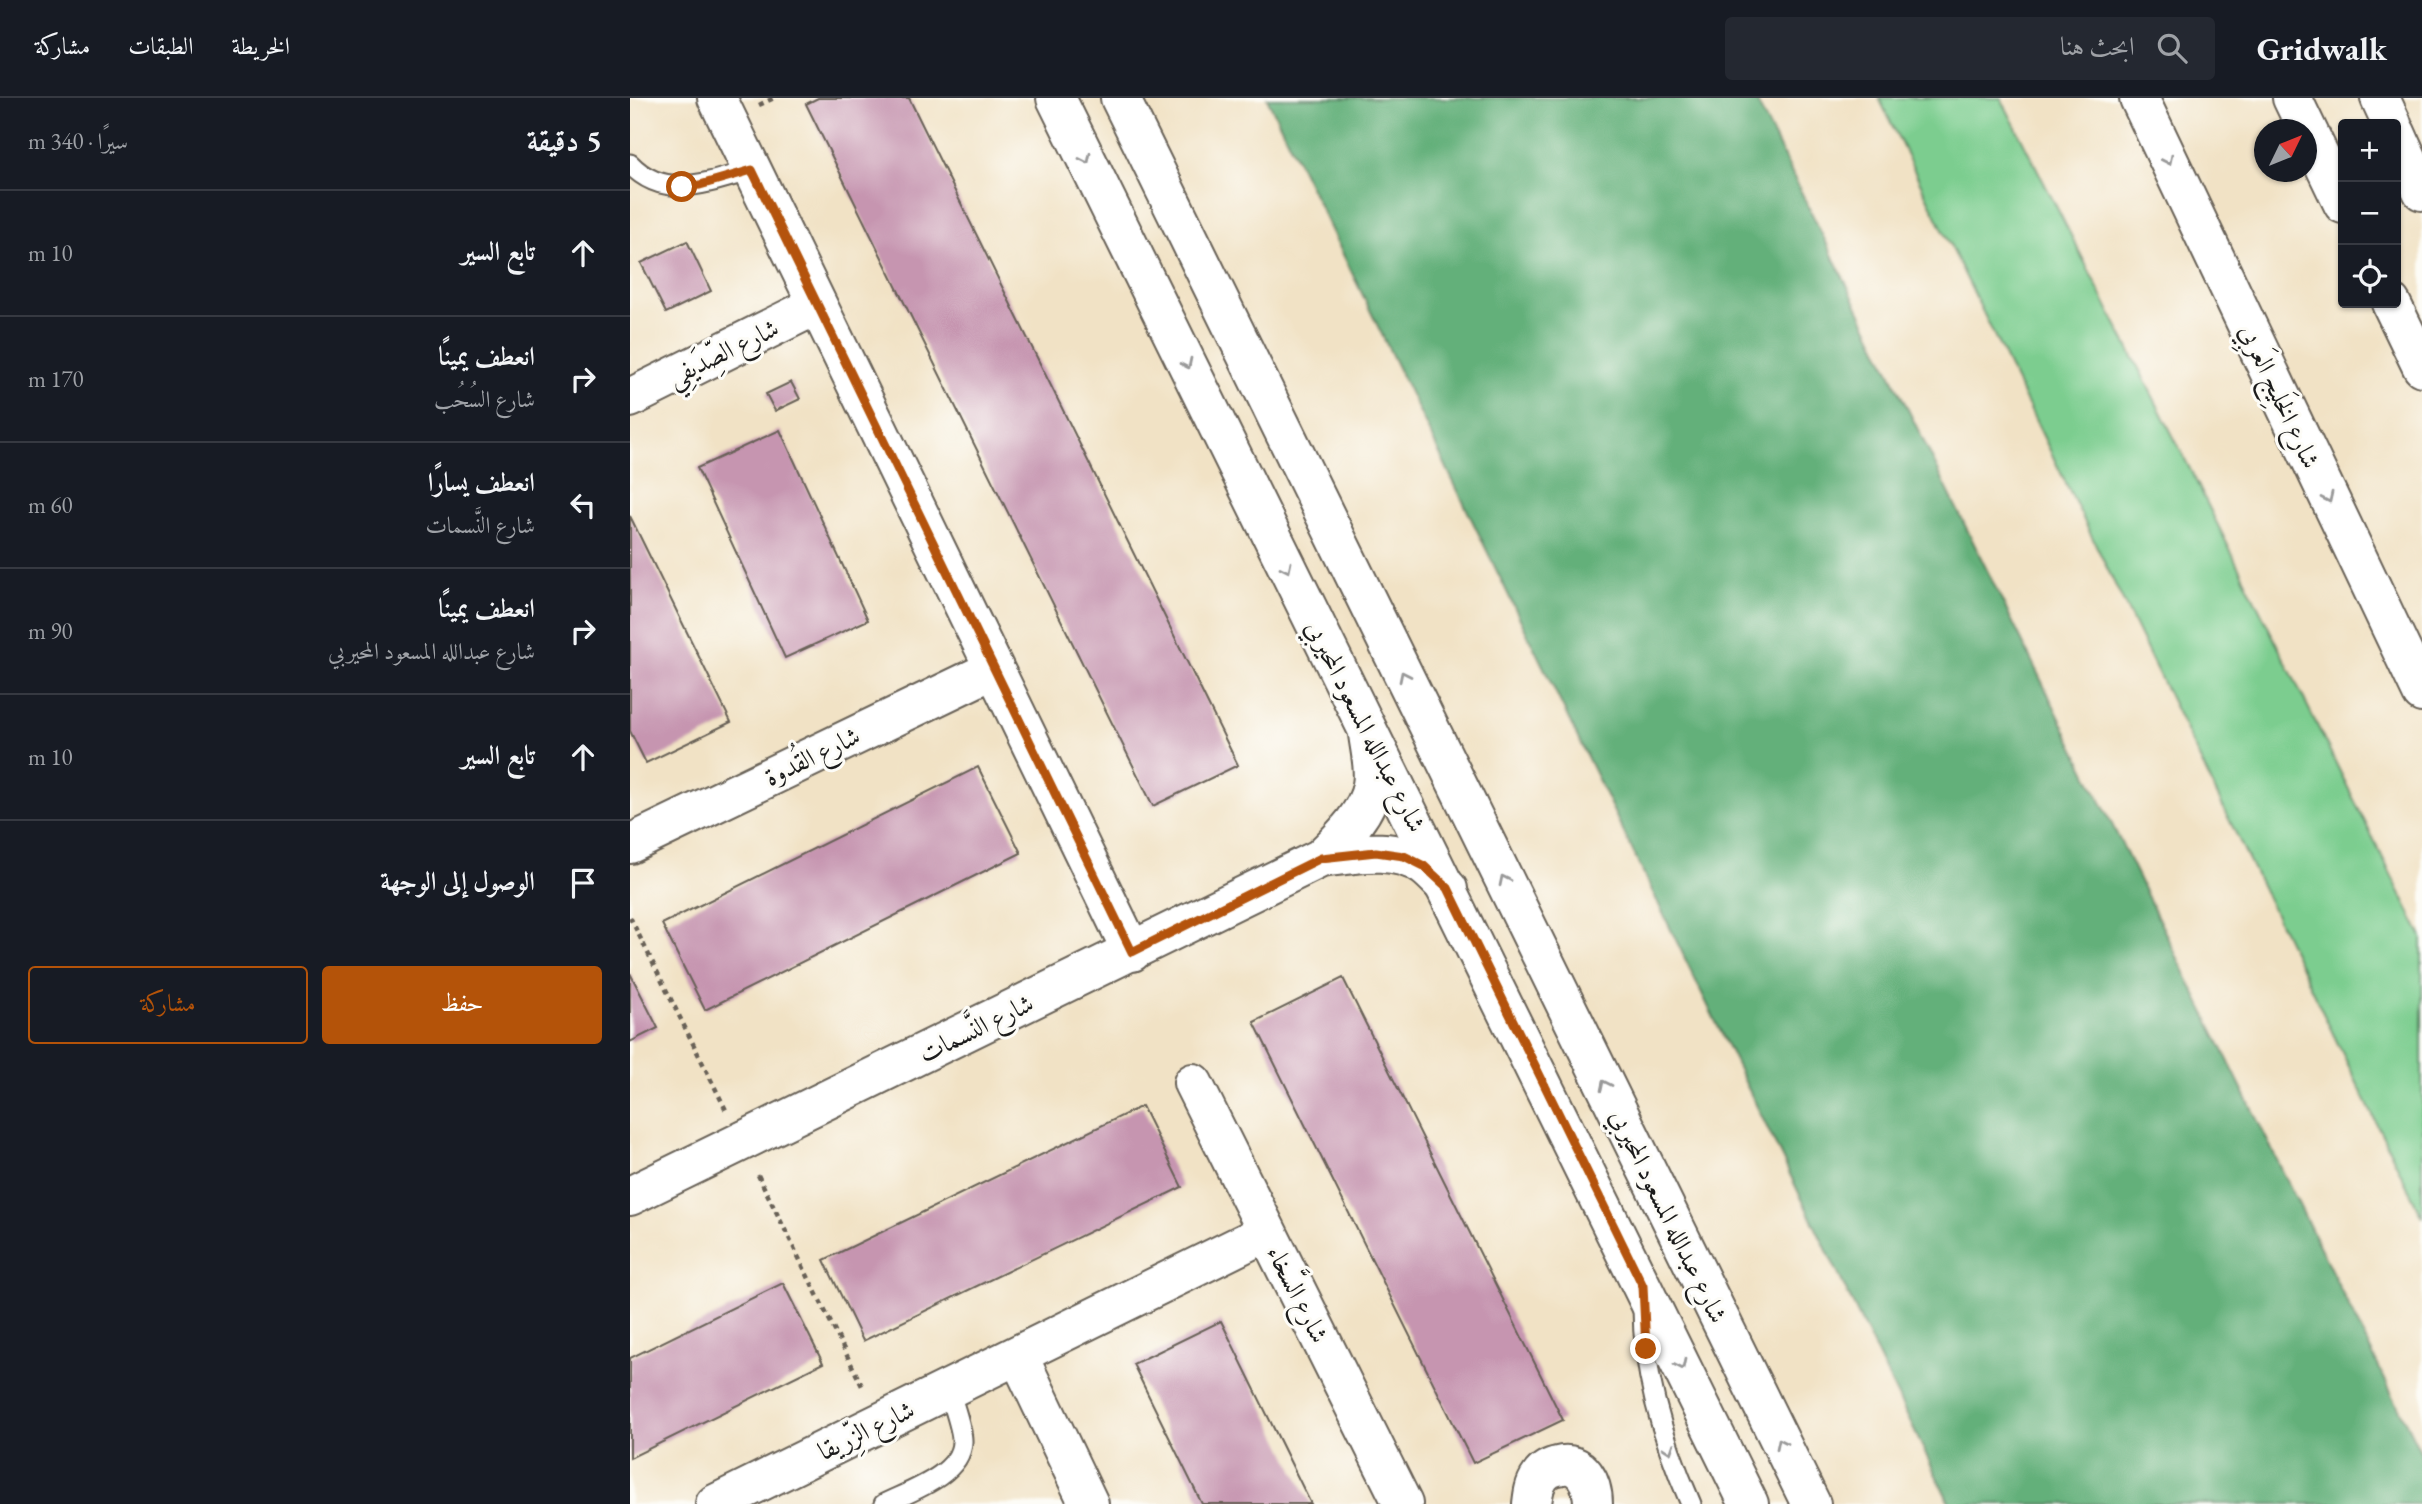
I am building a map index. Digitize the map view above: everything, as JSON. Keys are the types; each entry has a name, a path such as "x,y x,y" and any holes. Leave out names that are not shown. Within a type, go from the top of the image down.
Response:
{"main road":[{"path":"717,98 1132,952"},
{"name":"شارع عبدالله المسعود المحيربي","path":"1056,98 1368,734 1448,888 1749,1504"},
{"name":"شارع عبدالله المسعود المحيربي","path":"1120,98 1811,1504"},
{"name":"شارع الخَلِيج العَربِي","path":"2138,98 2422,693"},
{"path":"2292,98 2338,194"},
{"path":"2380,98 2390,119"},
{"path":"2401,144 2422,191"},
{"name":"شارع الصِّدَيفِي","path":"630,398 817,305"},
{"path":"2393,308 2422,367"},
{"name":"شارع القُدوة","path":"630,844 994,668"},
{"name":"شارع النَّسمات","path":"1321,858 1350,826 1367,800 1373,783 1368,734"},
{"name":"شارع النَّسمات","path":"630,1196 1321,858 1376,852 1404,856 1424,866 1448,888"},
{"name":"شارع السَّخاء","path":"1193,1083 1402,1504"},
{"name":"شارع الزِّريقا","path":"715,1504 1267,1232"},
{"path":"1018,1355 1089,1504"},
{"path":"1532,1504 1538,1479 1544,1472 1563,1464 1573,1465 1589,1480 1593,1492 1592,1504"}],"lane":[{"path":"630,164 646,178 663,185 682,187 700,185 752,170"},
{"path":"1643,1286 1643,1317 1650,1380 1666,1443 1691,1504"},
{"path":"884,1504 939,1477 957,1457 962,1443 949,1389"}],"green space":[{"path":"1267,98 1755,98 2422,1455 2422,1504 1950,1504"},
{"path":"1879,98 2001,98 2191,471 2422,937 2422,1217"}],"building":[{"path":"818,98 909,98 1238,765 1153,806 806,104"},
{"path":"687,241 711,291 666,313 641,263"},
{"path":"791,382 800,399 775,411 766,394"},
{"path":"780,430 868,620 785,658 697,468"},
{"path":"630,516 731,722 646,763 630,731"},
{"path":"978,767 1021,853 705,1010 662,924"},
{"path":"630,973 658,1028 630,1042"},
{"path":"1343,978 1563,1420 1473,1463 1254,1022"},
{"path":"1142,1106 1182,1187 863,1341 824,1260"},
{"path":"783,1283 823,1363 630,1458 630,1358"},
{"path":"1221,1321 1311,1504 1202,1504 1133,1364"}],"route":[{"path":"682,187 700,185 752,170 1132,952 1321,858 1376,852 1404,856 1424,866 1448,888 1643,1286 1646,1349"}]}
